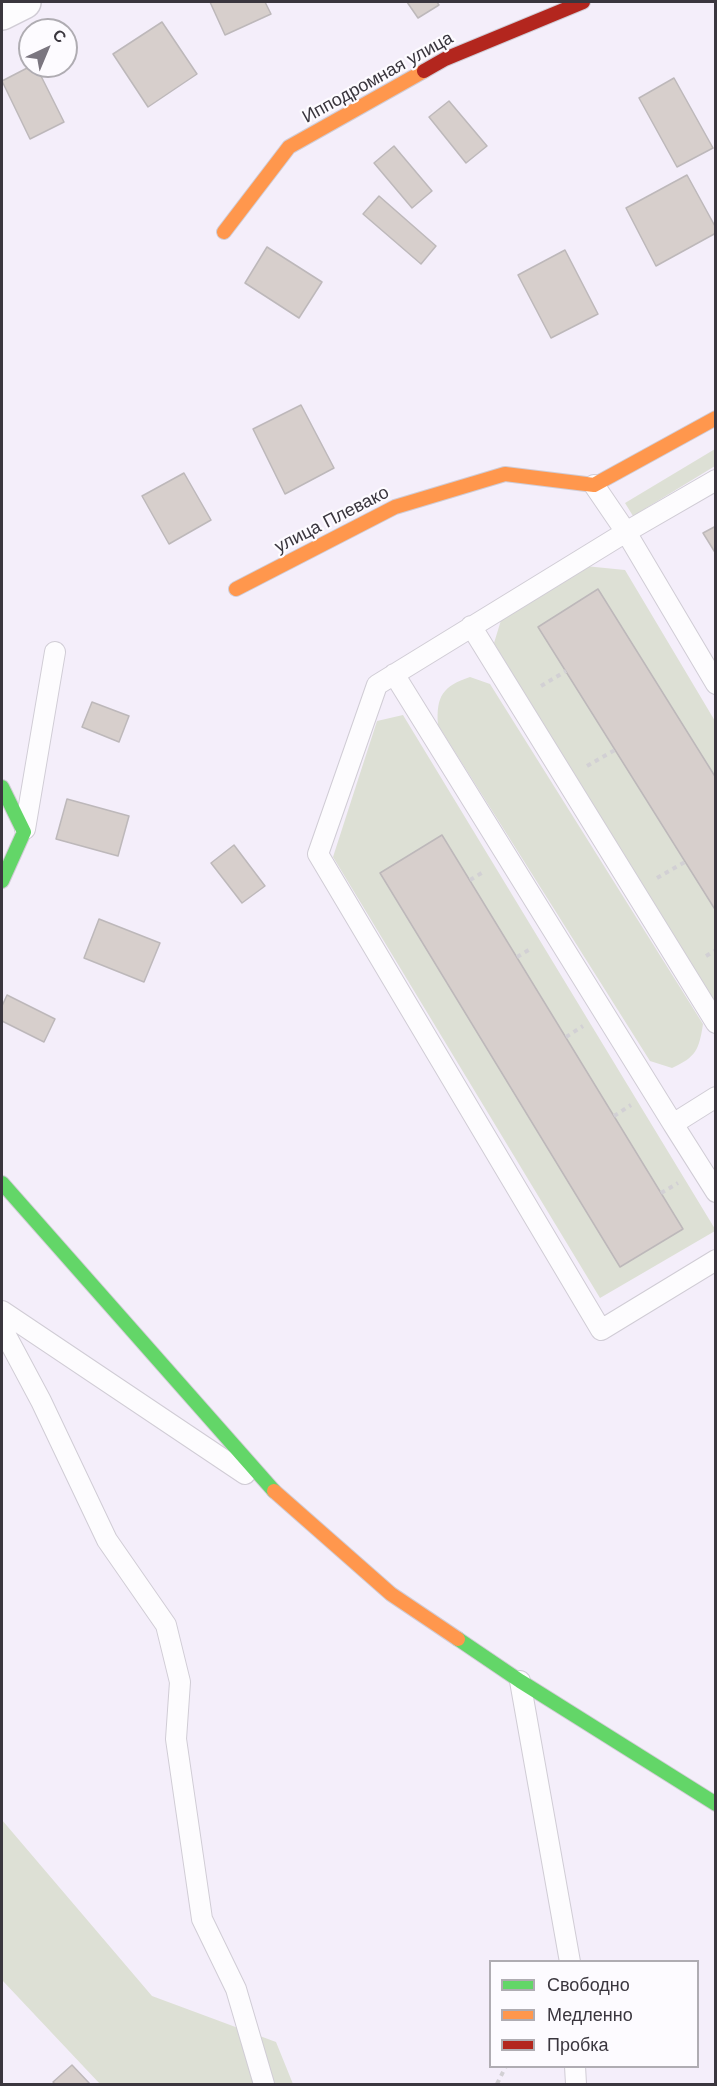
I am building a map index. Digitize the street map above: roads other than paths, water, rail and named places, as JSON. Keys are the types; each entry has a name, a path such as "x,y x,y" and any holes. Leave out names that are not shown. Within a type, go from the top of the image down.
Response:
{"street":[{"path":"2,13 24,2"},
{"name":"Ипподромная улица","path":"224,232 289,147 445,59 583,2"},
{"path":"594,484 716,418"},
{"name":"улица Плевако","path":"236,589 394,507 505,474 594,484"},
{"path":"2,787 24,832 2,881"},
{"path":"2,1183 278,1496 391,1594 520,1681 716,1804"}],"lane":[{"path":"716,480 626,532 377,685 318,854 601,1330 716,1260"},
{"path":"594,484 626,532 716,684"},
{"path":"471,626 716,1023"},
{"path":"24,832 55,652"},
{"path":"394,674 716,1192"},
{"path":"673,1124 716,1097"},
{"path":"2,1311 278,1496"},
{"path":"2,1328 41,1401 107,1540 166,1624 180,1682 176,1739 202,1919 236,1989 264,2085"},
{"path":"520,1681 570,1960"},
{"path":"575,2068 576,2085"}]}
